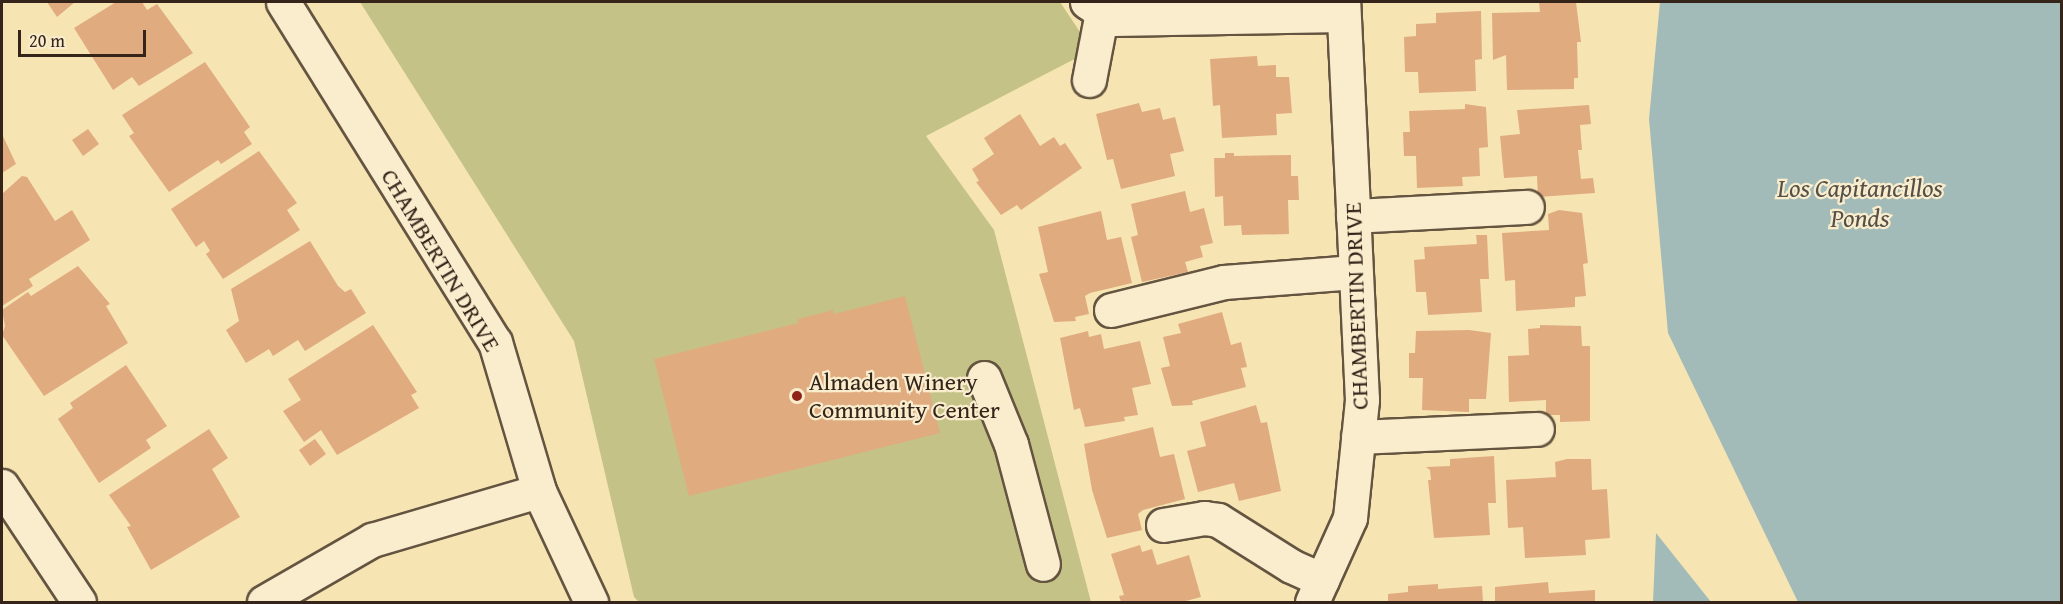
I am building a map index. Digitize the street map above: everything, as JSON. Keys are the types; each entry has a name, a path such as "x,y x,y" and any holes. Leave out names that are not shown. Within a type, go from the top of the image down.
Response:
{"street":[{"name":"CHAMBERTIN DRIVE","path":"283,2 495,342 539,491 591,603"},
{"path":"1089,80 1094,7 1113,19 1343,8"},
{"name":"CHAMBERTIN DRIVE","path":"1317,591 1350,518 1362,400 1343,8"},
{"path":"1353,216 1527,207"},
{"path":"1112,310 1224,282 1355,272"},
{"path":"984,378 1011,444 1043,564"},
{"path":"1358,437 1537,429"},
{"path":"2,486 79,603"},
{"path":"264,603 372,540 539,491"},
{"path":"1163,525 1204,518 1218,520 1291,566 1317,591"}],"shaded area":[{"path":"360,2 1060,2 1092,50 926,136 994,230 1091,602 639,602 634,597 574,341"}],"water":[{"name":"Los Capitancillos Ponds","path":"1660,2 2061,2 2061,602 1798,602 1668,333 1649,119"},
{"path":"1656,533 1711,602 1653,602"}],"building":[{"path":"47,2 75,2 57,17"},
{"path":"116,2 142,2 147,10 157,4 193,53 139,86 132,77 113,90 74,28"},
{"path":"1539,2 1576,2 1581,42 1577,42 1578,78 1574,78 1574,89 1507,90 1506,55 1493,60 1492,13 1540,12"},
{"path":"1481,11 1482,59 1475,60 1476,91 1419,93 1418,72 1405,72 1404,37 1416,36 1416,24 1436,23 1436,13"},
{"path":"1257,56 1258,66 1276,65 1276,77 1289,77 1292,113 1276,114 1277,135 1222,138 1220,105 1213,106 1210,59"},
{"path":"205,62 250,127 244,132 252,144 221,164 218,160 169,192 129,136 134,133 122,115"},
{"path":"1139,103 1142,112 1160,108 1163,120 1175,117 1184,151 1170,154 1175,176 1121,189 1113,159 1107,160 1096,114"},
{"path":"1465,104 1486,107 1488,147 1479,148 1480,176 1462,177 1463,186 1417,188 1416,156 1404,156 1403,132 1410,132 1409,111 1465,109"},
{"path":"1589,105 1591,124 1580,125 1582,150 1578,150 1581,179 1593,178 1595,193 1538,197 1537,176 1504,178 1500,136 1520,134 1517,110"},
{"path":"1020,114 1040,146 1054,137 1060,146 1065,143 1082,168 1021,210 1017,205 1001,215 976,182 979,181 972,169 994,154 984,138"},
{"path":"88,129 99,144 83,156 72,140"},
{"path":"2,134 16,164 2,173"},
{"path":"259,151 297,203 287,210 300,230 223,279 206,254 210,251 204,241 196,247 171,209"},
{"path":"1225,153 1234,153 1234,156 1291,155 1291,176 1298,176 1299,200 1288,200 1289,234 1242,235 1241,225 1224,226 1223,196 1215,197 1214,158 1225,158"},
{"path":"22,176 27,177 55,221 72,210 90,240 29,279 33,286 2,306 2,194"},
{"path":"1185,191 1190,212 1204,208 1213,243 1200,246 1203,257 1185,262 1188,272 1142,282 1131,237 1138,235 1131,204"},
{"path":"1559,210 1582,213 1588,263 1583,264 1586,296 1575,297 1575,307 1516,311 1515,280 1505,281 1502,233 1549,230 1548,214"},
{"path":"1101,211 1107,240 1121,237 1132,283 1090,293 1085,296 1089,314 1075,317 1076,321 1054,322 1039,274 1048,272 1038,227"},
{"path":"1476,235 1487,235 1489,279 1480,279 1482,312 1428,315 1426,292 1416,292 1414,260 1425,259 1424,247 1477,244"},
{"path":"310,241 338,286 345,292 351,289 366,313 305,351 298,340 273,356 269,349 246,363 226,330 239,321 231,289"},
{"path":"78,266 110,304 106,306 128,343 44,396 2,335 5,326 2,310 28,292 31,296"},
{"name":"Almaden Winery Community Center","path":"905,296 940,433 689,496 654,359 798,323 798,319 833,310 834,314"},
{"path":"1222,312 1231,345 1241,342 1247,367 1241,368 1246,387 1192,401 1193,405 1172,406 1161,368 1170,366 1163,337 1181,333 1178,324"},
{"path":"373,325 417,392 411,395 419,408 337,455 321,430 304,442 283,411 301,400 288,379"},
{"path":"1540,325 1581,326 1582,346 1590,346 1590,421 1560,422 1560,415 1546,415 1546,400 1509,402 1508,356 1529,355 1528,329 1540,328"},
{"path":"1469,330 1491,333 1486,399 1469,399 1469,412 1422,410 1423,378 1409,378 1409,353 1415,353 1416,331"},
{"path":"1088,331 1089,337 1101,334 1104,349 1140,341 1151,384 1132,388 1138,415 1124,417 1125,421 1085,427 1080,408 1074,410 1060,338"},
{"path":"126,365 167,426 146,440 151,448 99,483 58,419 73,408 70,403"},
{"path":"1256,405 1261,423 1267,422 1281,491 1239,501 1234,483 1198,492 1187,451 1206,446 1200,422"},
{"path":"1153,427 1160,457 1174,454 1185,499 1143,510 1138,514 1142,530 1107,538 1092,490 1084,444"},
{"path":"209,429 228,458 212,469 240,517 151,570 127,527 131,526 109,495"},
{"path":"315,439 326,454 310,466 299,450"},
{"path":"1494,456 1496,503 1488,503 1490,535 1434,538 1428,480 1431,480 1430,470 1426,467 1450,466 1450,459"},
{"path":"1567,459 1591,459 1592,490 1607,489 1610,538 1585,540 1586,555 1525,558 1523,527 1508,528 1506,480 1556,477 1555,462"},
{"path":"1140,545 1142,552 1152,549 1157,565 1189,555 1201,597 1182,602 1121,602 1119,596 1124,595 1111,554"},
{"path":"1548,582 1549,593 1595,590 1595,602 1495,602 1495,587"},
{"path":"1438,584 1438,589 1482,586 1483,602 1388,602 1388,594 1408,592 1408,586"}],"place":[{"name":"Almaden Winery Community Center","path":"797,396"}]}
